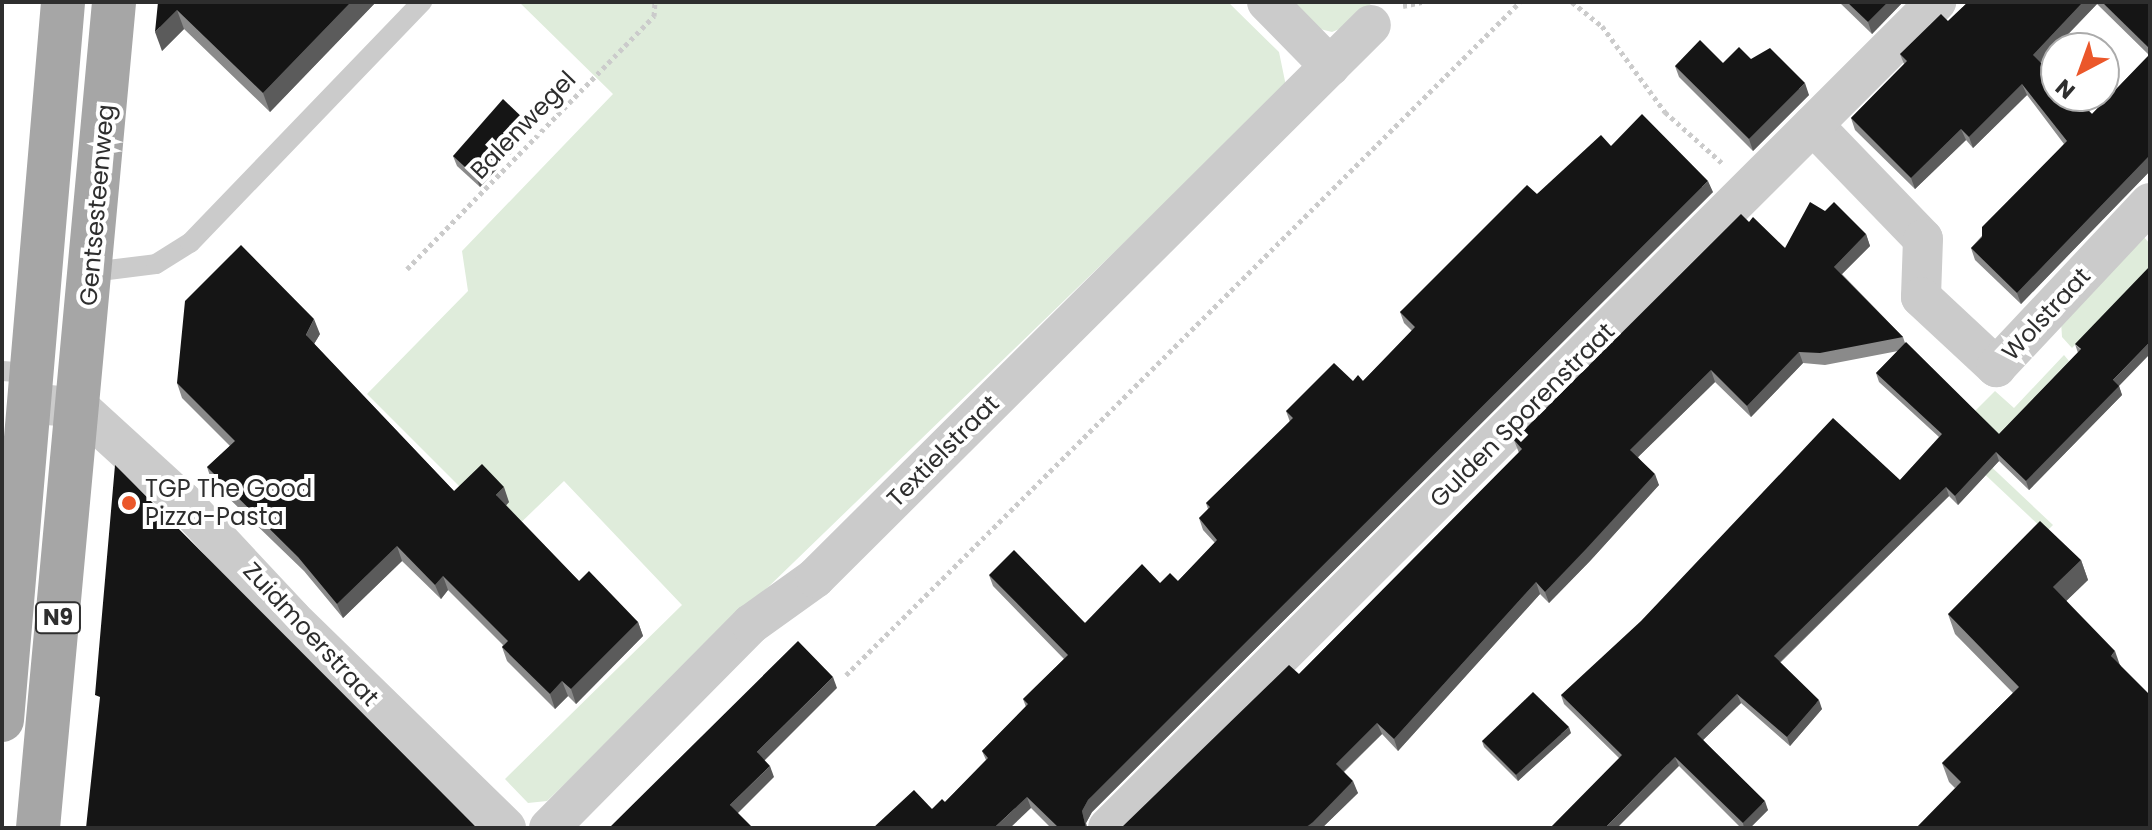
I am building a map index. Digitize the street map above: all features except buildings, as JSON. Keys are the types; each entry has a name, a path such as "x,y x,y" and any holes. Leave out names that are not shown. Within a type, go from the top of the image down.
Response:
{"main road":[{"name":"N9","path":"2,720 20,382 63,2"},
{"name":"Gentsesteenweg","path":"80,408 114,2"},
{"name":"N9","path":"38,828 80,408"}],"street":[{"path":"1267,2 1330,66"},
{"name":"Gulden Sporenstraat","path":"1108,828 1936,2"},
{"name":"Textielstraat","path":"549,828 751,624 815,578 1371,25"},
{"name":"Wolstraat","path":"1813,125 1923,239 1921,297 1996,367 2150,203"},
{"path":"20,382 80,408"},
{"name":"Zuidmoerstraat","path":"80,408 201,521 292,619 506,828"}],"lane":[{"path":"92,272 156,264 190,243 422,2"}],"path":[{"name":"Balenwegel","path":"407,269 654,16 655,2"},
{"path":"846,675 1520,2"},
{"path":"1572,2 1602,26 1665,112 1750,188"}],"green space":[{"path":"519,2 1228,2 1279,52 1286,86 547,801 528,803 505,779 682,605 564,481 508,535 367,394 468,291 462,251 613,94"},
{"path":"1298,2 1373,2 1347,26 1332,32 1312,27 1290,10"},
{"path":"2143,236 2150,244 2150,267 2072,348 2062,337 2061,321"},
{"path":"2064,355 2069,361 1986,448 1962,424 1995,391 2014,408"},
{"path":"1949,427 2053,525 2046,532 1942,434"}],"place":[{"name":"TGP The Good Pizza-Pasta","path":"129,503"}]}
